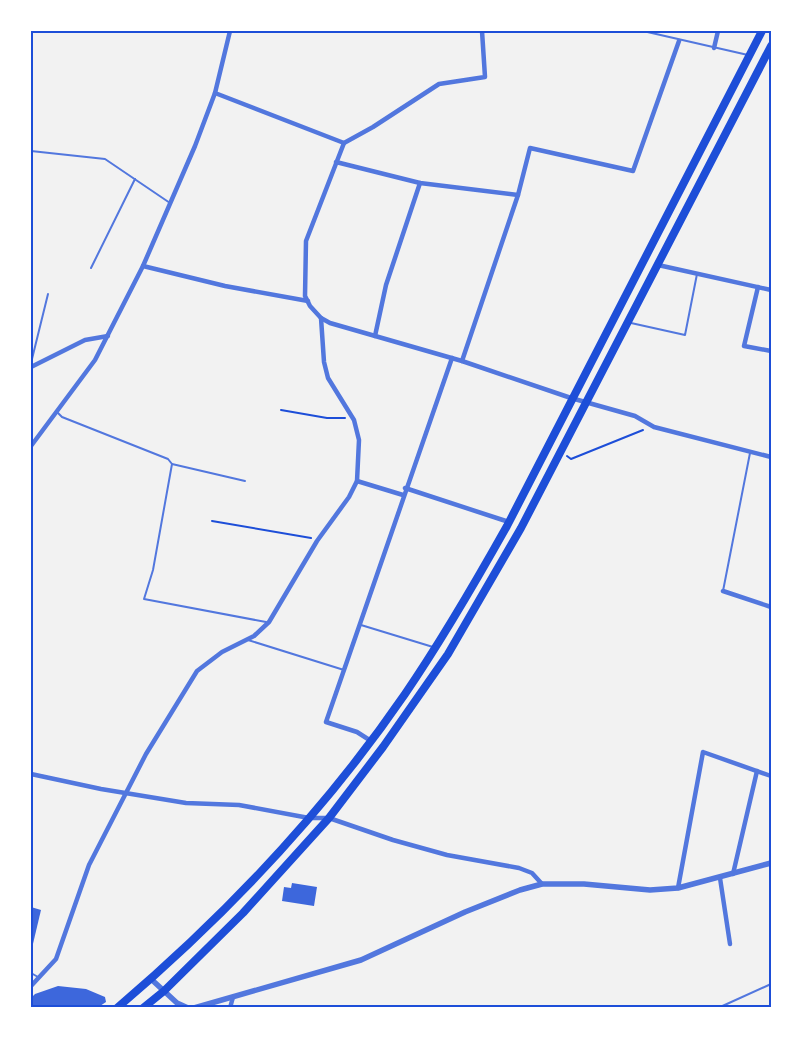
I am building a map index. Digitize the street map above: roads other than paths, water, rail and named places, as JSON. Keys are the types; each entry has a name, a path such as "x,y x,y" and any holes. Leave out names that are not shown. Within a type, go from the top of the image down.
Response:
{"highway":[{"path":"117,1008 232,904 309,818 371,741 436,647 470,593 509,522 571,398 762,31"},
{"path":"143,1008 243,913 329,818 383,748 448,654 488,588 587,402 768,59 771,46"}],"street":[{"path":"31,446 58,413 95,360 142,266 171,204 215,93 230,31"},
{"path":"482,31 485,77 439,84 373,127 344,143 306,241 305,296 308,301 321,318 330,323 462,361 571,398 635,416 653,426 771,457"},
{"path":"714,48 718,31"},
{"path":"462,361 518,194 530,148 633,171 679,41"},
{"path":"215,93 344,143"},
{"path":"336,162 420,183 518,194"},
{"path":"375,336 386,285 420,183"},
{"path":"658,265 771,290"},
{"path":"142,266 225,286 308,301"},
{"path":"758,287 744,346 771,351"},
{"path":"31,986 40,979 56,960 89,865 146,754 197,671 222,652 247,639 269,622 318,539 349,497 356,482 359,440 352,418 328,378 324,362 321,318"},
{"path":"31,367 85,340 108,336"},
{"path":"371,741 357,732 326,722 405,488 452,358"},
{"path":"356,482 403,495"},
{"path":"405,488 509,522"},
{"path":"723,591 771,607"},
{"path":"678,888 703,752 771,776"},
{"path":"733,874 757,771"},
{"path":"31,774 186,803 238,805 309,818 329,818 393,840 447,855 519,868 532,873 542,884"},
{"path":"194,1008 361,960 465,912 520,890 542,884 584,884 650,890 678,888 771,863"},
{"path":"720,878 730,944"},
{"path":"151,978 177,1003 188,1008"},
{"path":"230,1008 233,997"}],"lane":[{"path":"643,31 679,41 750,55"},
{"path":"31,151 105,159 171,204"},
{"path":"92,268 135,179"},
{"path":"628,322 685,335 697,274"},
{"path":"31,363 48,294"},
{"path":"58,413 62,417 168,459 172,464 244,481"},
{"path":"723,591 750,451"},
{"path":"172,464 153,570 144,599 269,622"},
{"path":"359,624 436,647"},
{"path":"247,639 344,670"},
{"path":"31,973 40,979"},
{"path":"718,1008 771,984"},
{"path":"727,1004 728,1008"}]}
